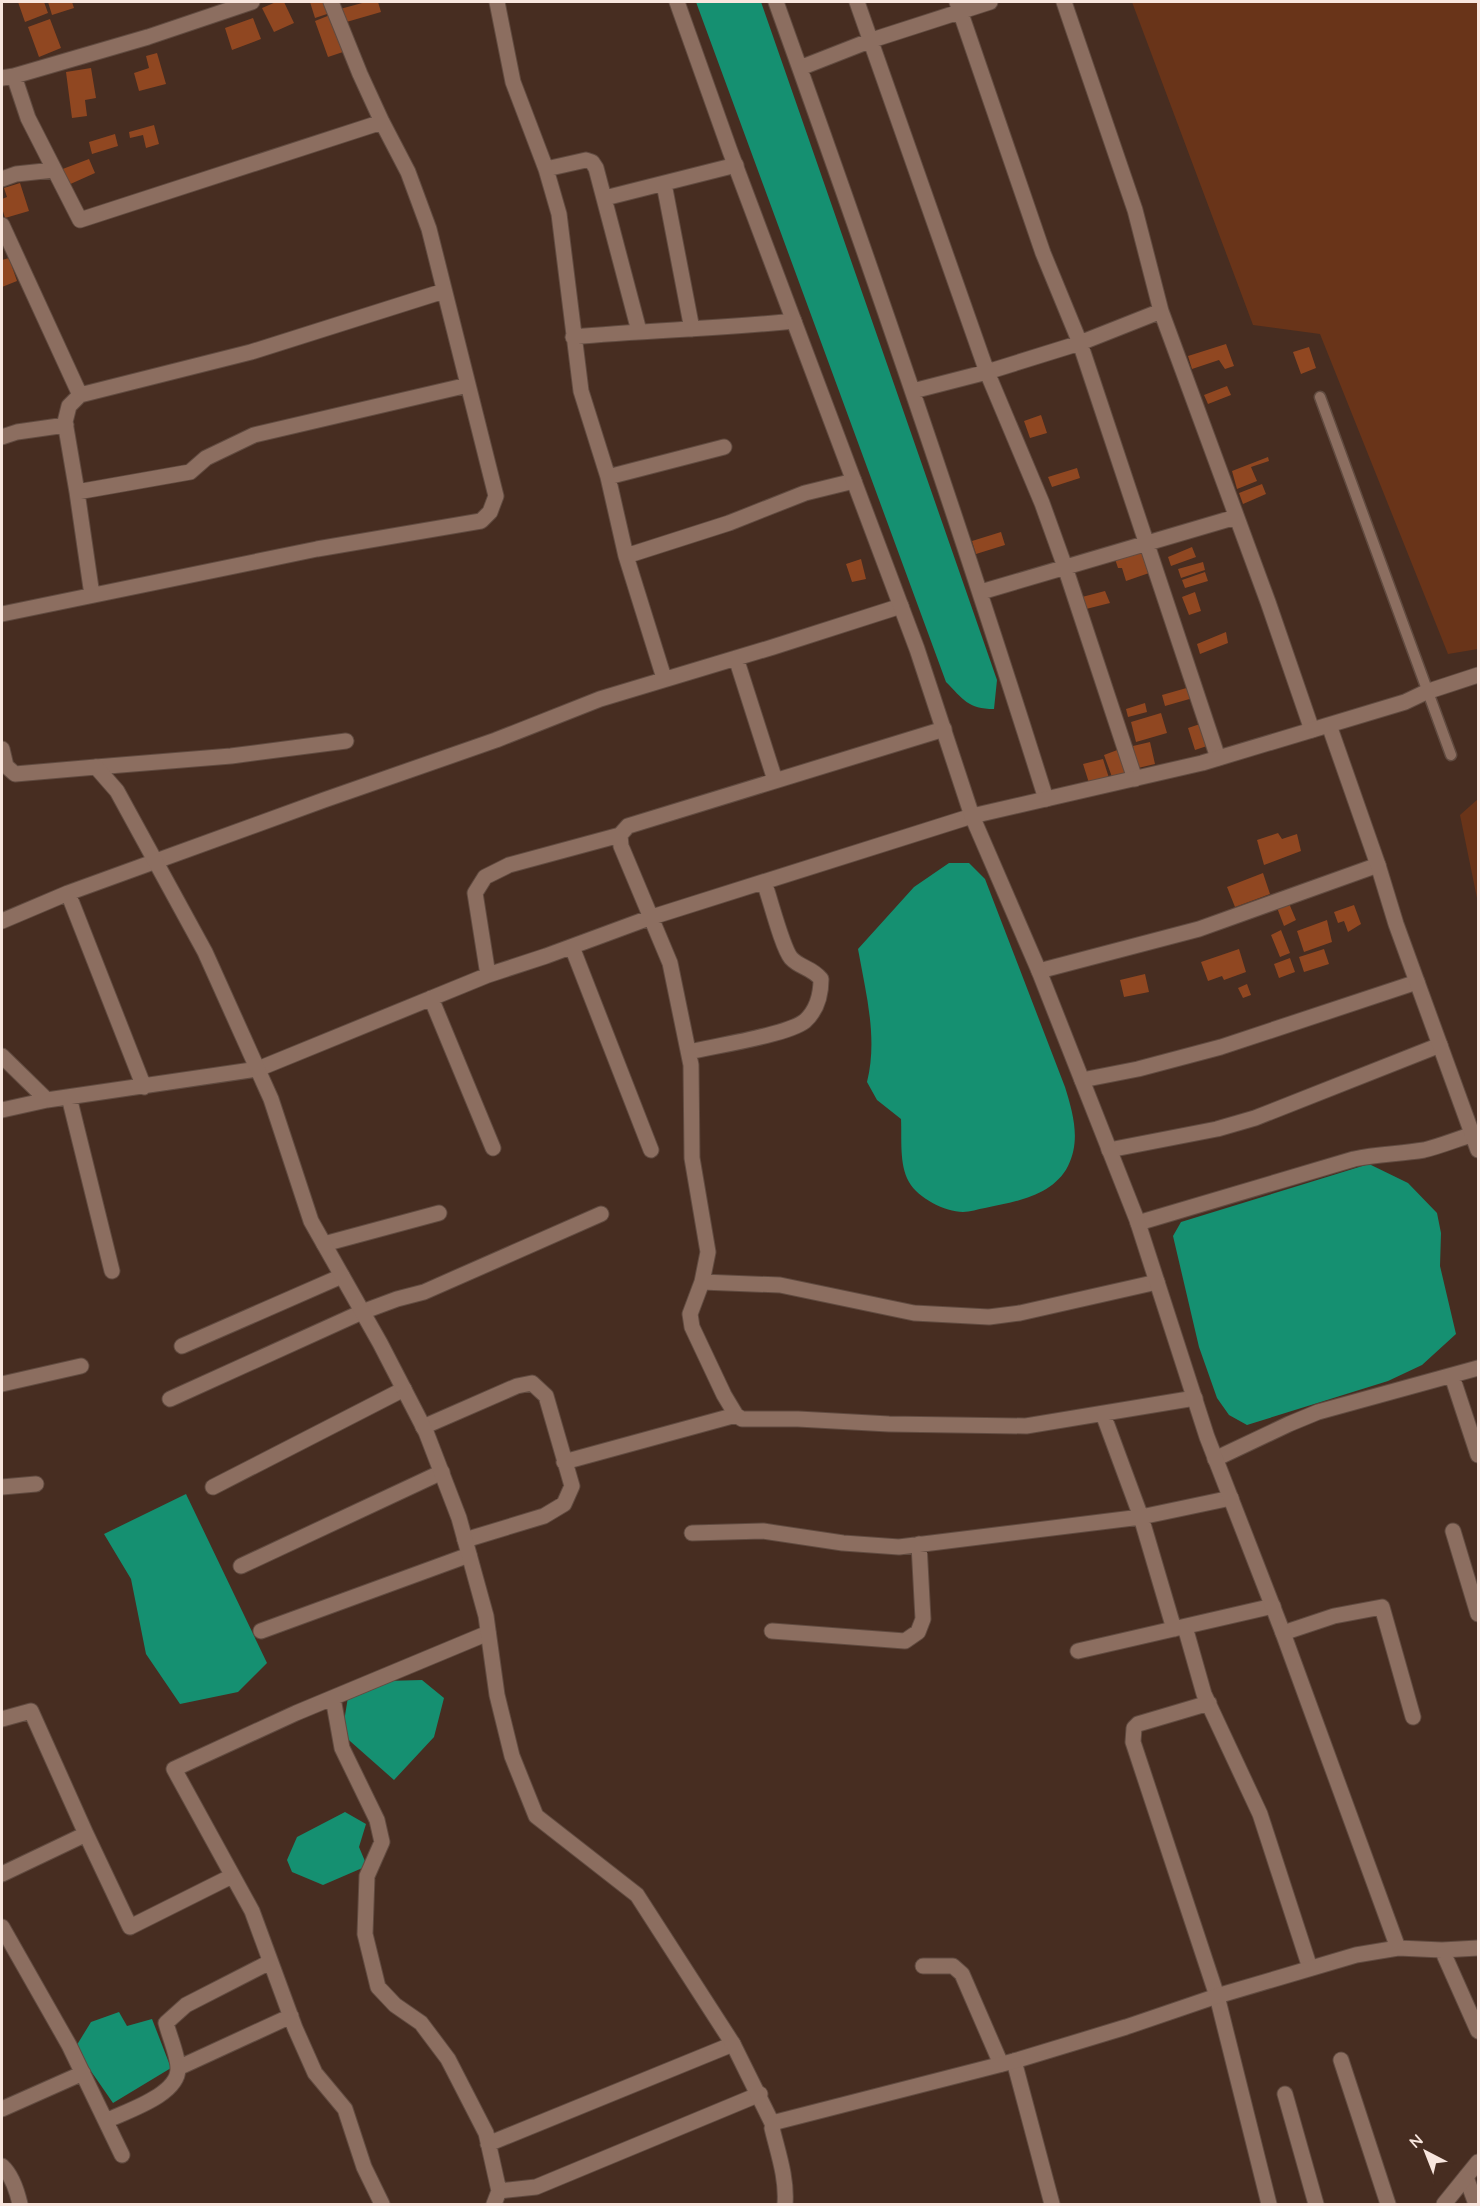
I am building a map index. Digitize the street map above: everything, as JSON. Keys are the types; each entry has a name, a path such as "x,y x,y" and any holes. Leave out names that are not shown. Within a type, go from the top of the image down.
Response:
{"street":[{"path":"252,2 148,37 8,77 80,220 382,122"},
{"path":"2,614 317,549 481,521 490,512 496,496 429,229 408,172 360,74 331,2"},
{"path":"498,2 513,82 546,169 559,214 581,391 608,477 626,556 664,678"},
{"path":"677,2 901,606 972,816 1039,971 1138,1224 1207,1437 1273,1606 1398,1948"},
{"path":"776,2 914,392 981,592 1046,799"},
{"path":"857,2 987,372 1042,503 1065,567 1135,778"},
{"path":"800,68 958,7 990,2"},
{"path":"1064,2 1135,210 1161,311 1268,602 1312,730"},
{"path":"958,7 1043,253 1080,344 1218,758"},
{"path":"546,169 586,160 592,162 600,175 639,331"},
{"path":"605,198 736,165"},
{"path":"2,179 16,174 54,170"},
{"path":"664,184 692,329"},
{"path":"2,225 80,395"},
{"path":"92,595 66,425 69,406 80,395 251,352 444,291"},
{"path":"914,392 1080,344 1161,311"},
{"path":"573,337 639,331 742,327 794,321"},
{"path":"77,492 190,472 206,458 254,435 468,385"},
{"path":"2,437 17,432 66,425"},
{"path":"608,477 724,447"},
{"path":"626,556 729,523 805,493 854,481"},
{"path":"981,592 1236,518"},
{"path":"2,921 68,893 485,744 600,699 901,606"},
{"path":"736,658 775,780"},
{"path":"2,1110 47,1100 258,1069 488,975 650,918 972,816 1218,758 1405,702 1426,692 1479,675"},
{"path":"1329,725 1396,924 1479,1150"},
{"path":"488,975 475,893 485,878 509,865 620,835 628,826 944,729"},
{"path":"2,749 8,775 231,756 346,741"},
{"path":"96,767 117,791 205,952 271,1099 311,1221 404,1389 442,1472 486,1616 496,1695 510,1746 536,1816 637,1895 733,2044 760,2094 773,2125 786,2191 785,2205"},
{"path":"620,835 621,846 670,963 691,1065 692,1158 708,1252 702,1282 690,1314 692,1327 736,1415 742,1419 752,1420 798,1419 889,1424 1026,1426 1196,1398"},
{"path":"1039,971 1199,929 1378,865"},
{"path":"688,1052 790,1029 806,1020 821,997 821,979 814,970 801,966 790,957 764,882"},
{"path":"68,893 144,1087"},
{"path":"572,947 651,1150"},
{"path":"1082,1080 1138,1069 1221,1047 1417,982"},
{"path":"431,998 493,1148"},
{"path":"1109,1150 1217,1129 1255,1119 1440,1045"},
{"path":"2,1056 47,1100"},
{"path":"69,1097 112,1271"},
{"path":"1138,1224 1354,1159 1426,1149 1474,1134"},
{"path":"324,1244 439,1213"},
{"path":"170,1399 362,1312 396,1299 424,1292 601,1214"},
{"path":"182,1346 342,1276"},
{"path":"702,1282 780,1285 914,1313 989,1317 1020,1313 1157,1282"},
{"path":"2,1384 81,1366"},
{"path":"1215,1459 1318,1412 1354,1400 1479,1368"},
{"path":"1452,1376 1479,1455"},
{"path":"261,1631 544,1516 564,1504 572,1486 546,1396 532,1383 517,1386 423,1427"},
{"path":"213,1487 404,1389"},
{"path":"1103,1414 1204,1694 1260,1814 1310,1968"},
{"path":"564,1461 736,1415"},
{"path":"241,1566 442,1472"},
{"path":"2,1487 36,1484"},
{"path":"692,1533 763,1531 843,1543 899,1547 1141,1517 1231,1498"},
{"path":"1453,1531 1472,1572 1479,1614"},
{"path":"772,1632 905,1641 918,1632 923,1619 919,1544"},
{"path":"1078,1651 1273,1606"},
{"path":"1283,1633 1334,1616 1382,1607 1413,1717"},
{"path":"382,2205 364,2167 345,2109 315,2073 252,1911 174,1769 333,1698 488,1633"},
{"path":"333,1698 342,1748 377,1820 381,1842 367,1876 365,1934 378,1987 394,2005 421,2023 448,2059 486,2133 497,2198 536,2187 760,2094"},
{"path":"1209,1703 1138,1724 1134,1728 1133,1742 1217,1996 1269,2205"},
{"path":"2,1719 31,1711 130,1927 232,1876"},
{"path":"2,1874 86,1834"},
{"path":"2,1927 69,2045 122,2155"},
{"path":"773,2125 778,2121 1007,2063 1126,2027 1217,1996 1356,1955 1398,1948 1442,1950 1479,1948"},
{"path":"1442,1950 1479,2031"},
{"path":"106,2121 158,2096 175,2084 178,2068 165,2023 186,2005 270,1962"},
{"path":"923,1966 953,1966 962,1974 1007,2063 1052,2205"},
{"path":"178,2068 291,2016"},
{"path":"488,2144 733,2044"},
{"path":"1341,2060 1388,2205"},
{"path":"2,2109 83,2073"},
{"path":"1286,2094 1316,2205"},
{"path":"1444,2205 1479,2162"},
{"path":"2,2166 18,2192 20,2205"},
{"path":"1466,2177 1476,2205"}],"lane":[{"path":"1320,398 1451,755"}],"shaded area":[{"path":"696,2 761,2 997,680 994,709 972,705 946,682"},
{"path":"1132,2 1478,2 1478,649 1448,654 1320,334 1253,325"},
{"path":"1478,799 1478,903 1460,815"},
{"path":"949,863 969,863 985,879 1065,1087 1073,1117 1075,1136 1068,1166 1053,1184 1043,1191 1020,1200 963,1212 948,1210 933,1203 913,1188 904,1167 901,1119 877,1100 867,1082 871,1032 858,949 914,887"},
{"path":"1369,1164 1408,1183 1437,1213 1441,1233 1440,1266 1456,1334 1422,1365 1388,1381 1247,1425 1229,1415 1217,1398 1199,1347 1173,1236 1181,1222"},
{"path":"186,1494 267,1663 238,1692 180,1704 146,1654 131,1579 104,1534"},
{"path":"422,1680 444,1698 434,1737 394,1780 342,1734 348,1697 385,1681"},
{"path":"345,1812 366,1824 359,1847 367,1866 323,1885 292,1872 287,1860 297,1837"},
{"path":"119,2012 127,2026 152,2019 171,2068 113,2103 75,2048 91,2022"}],"building":[{"path":"18,2 44,2 48,13 25,22"},
{"path":"48,2 72,2 74,8 52,15"},
{"path":"276,2 284,2 294,23 274,32 262,8"},
{"path":"310,2 326,2 330,13 315,18"},
{"path":"366,2 378,2 381,12 343,23 340,9"},
{"path":"330,15 343,52 328,57 315,21"},
{"path":"253,18 261,39 232,50 225,28"},
{"path":"50,19 61,48 39,57 28,27"},
{"path":"157,53 166,84 139,91 134,73 149,68 146,56"},
{"path":"91,68 96,98 85,100 87,116 72,118 66,72"},
{"path":"154,125 159,144 146,148 143,135 130,138 129,132"},
{"path":"115,134 118,146 92,154 89,142"},
{"path":"89,159 95,173 66,186 60,170"},
{"path":"20,183 29,211 5,218 2,199 7,197 4,188"},
{"path":"9,258 17,281 2,287 2,260"},
{"path":"1226,344 1234,366 1225,369 1219,360 1192,369 1188,356"},
{"path":"1309,347 1316,368 1301,374 1293,352"},
{"path":"1227,386 1231,395 1208,404 1204,395"},
{"path":"1041,415 1047,433 1030,438 1024,421"},
{"path":"1268,457 1269,461 1251,467 1257,481 1237,489 1232,471"},
{"path":"1077,468 1080,478 1052,487 1048,477"},
{"path":"1262,484 1266,494 1243,504 1239,493"},
{"path":"1001,532 1005,545 976,554 972,541"},
{"path":"1192,547 1196,557 1171,566 1168,557"},
{"path":"1145,550 1152,572 1126,581 1122,568 1118,568 1115,559"},
{"path":"861,559 866,579 852,582 846,564"},
{"path":"1203,562 1205,570 1181,578 1178,569"},
{"path":"1205,572 1208,581 1185,588 1182,580"},
{"path":"1105,591 1110,603 1086,609 1082,597"},
{"path":"1195,592 1201,611 1189,615 1182,597"},
{"path":"1226,632 1228,643 1200,654 1197,644"},
{"path":"1190,687 1193,698 1165,706 1162,695"},
{"path":"1145,703 1147,712 1128,717 1126,709"},
{"path":"1161,713 1167,733 1136,742 1131,722"},
{"path":"1203,723 1210,745 1195,750 1188,728"},
{"path":"1150,742 1155,764 1138,768 1133,746"},
{"path":"1120,749 1126,775 1112,777 1104,755"},
{"path":"1103,759 1109,778 1089,783 1083,764"},
{"path":"1278,833 1282,839 1297,834 1301,851 1264,865 1257,840"},
{"path":"1263,873 1270,894 1235,907 1227,887"},
{"path":"1288,901 1296,920 1284,926 1276,905"},
{"path":"1354,905 1361,924 1348,932 1344,921 1338,923 1334,912"},
{"path":"1327,920 1332,942 1304,952 1297,931"},
{"path":"1281,930 1290,953 1280,957 1271,935"},
{"path":"1239,949 1246,972 1224,980 1222,976 1208,981 1201,962"},
{"path":"1324,949 1329,964 1304,972 1299,957"},
{"path":"1290,958 1295,972 1279,978 1274,964"},
{"path":"1145,974 1149,992 1124,997 1120,980"},
{"path":"1247,984 1251,995 1243,998 1238,988"}]}
